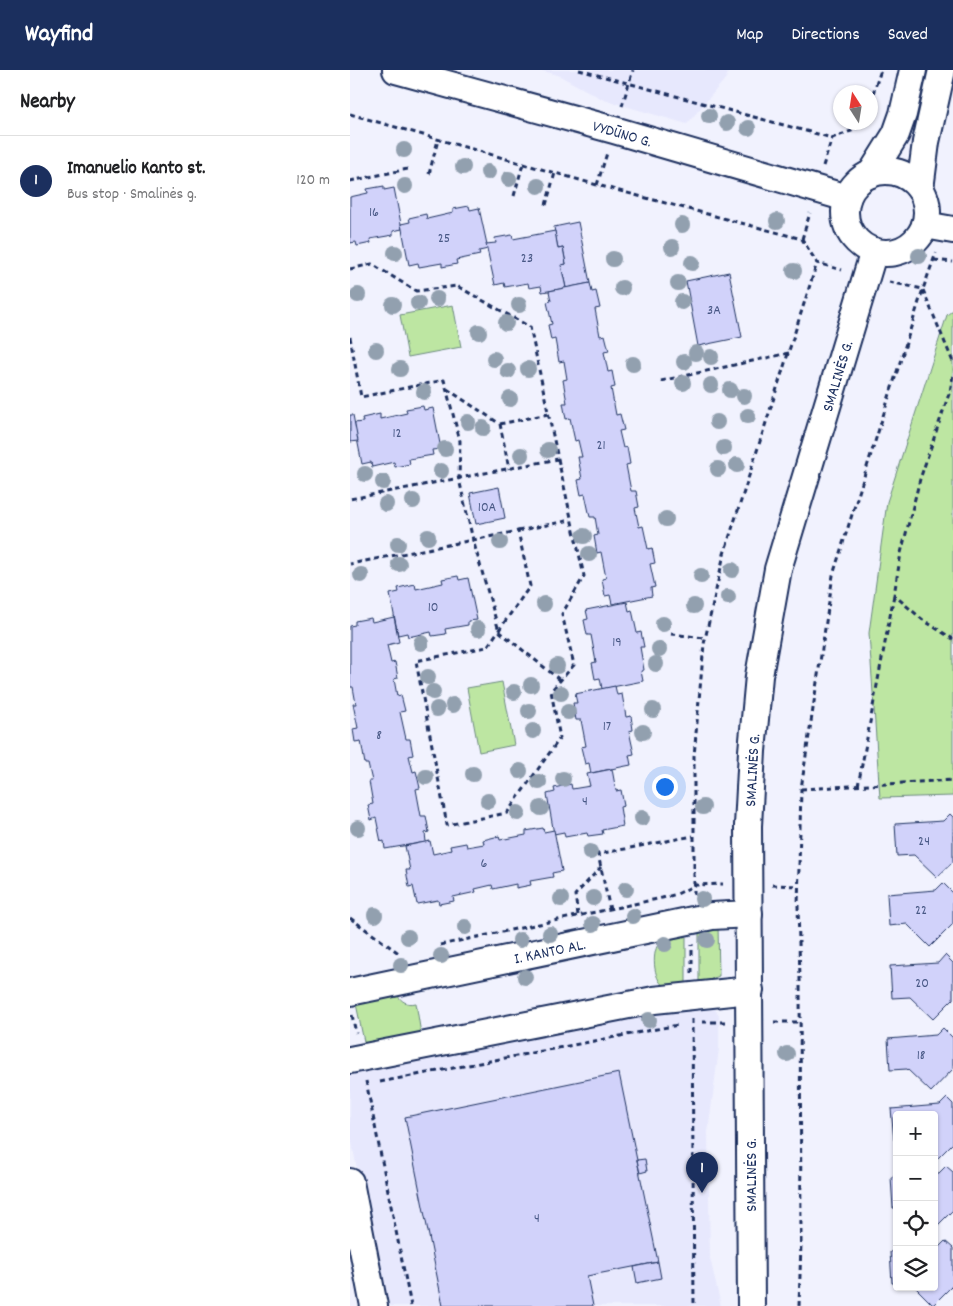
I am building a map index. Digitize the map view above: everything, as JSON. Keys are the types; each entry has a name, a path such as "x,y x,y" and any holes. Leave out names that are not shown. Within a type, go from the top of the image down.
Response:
{"street":[{"name":"VYDŪNO G.","path":"396,70 614,130 847,198"},
{"path":"871,174 898,127 903,114 913,70"},
{"path":"920,189 926,142 942,70"},
{"path":"882,171 898,174 913,181 920,189 925,200 927,212 925,225 919,236 899,250 887,253 874,251 862,246 853,236 847,224 845,211 847,198 861,180 871,174 882,171"},
{"path":"925,225 953,230"},
{"name":"SMALINĖS G.","path":"751,1306 748,826 759,676 778,569 874,251"},
{"name":"I. KANTO AL.","path":"351,1002 616,937 712,916 749,914"},
{"path":"356,1059 654,1000 750,990"},
{"path":"350,1182 374,1306"}],"path":[{"path":"579,70 832,138 854,130"},
{"path":"629,84 633,70"},
{"path":"876,85 881,70"},
{"path":"350,114 555,174 802,239 817,263 724,554 706,638 694,756 693,836 695,885 692,921 694,1306"},
{"path":"429,174 438,140"},
{"path":"514,196 524,164"},
{"path":"350,181 408,168"},
{"path":"546,205 555,174"},
{"path":"934,260 953,262"},
{"path":"350,269 372,264 416,291 457,286 530,327 584,576 562,614 574,665 551,690 560,738 507,813 447,826 416,661 487,647 530,586 518,531"},
{"path":"800,1306 798,906 801,789 833,575 923,289 953,362"},
{"path":"350,338 361,397 444,380 460,441 459,479 473,540 498,630 560,680"},
{"path":"661,381 789,353"},
{"path":"858,786 901,553 920,479 950,391 953,376"},
{"path":"446,389 500,424 548,414"},
{"path":"950,391 953,396"},
{"path":"500,424 509,469"},
{"path":"350,500 558,459"},
{"path":"350,564 571,520"},
{"path":"894,595 923,620 953,640"},
{"path":"671,634 706,638"},
{"path":"801,789 953,780"},
{"path":"616,937 598,854 693,836"},
{"path":"578,915 575,895 601,867"},
{"path":"350,918 400,954"},
{"path":"351,1002 356,1059 367,1084 411,1306"},
{"path":"358,1086 692,1022 800,1022"}],"shaded area":[{"path":"539,70 729,70 726,78 687,124 604,100 558,75"},
{"path":"706,1007 715,1009 719,1016 719,1049 708,1132 710,1258 721,1306 384,1306 350,1133 350,1074 683,1008"}],"green space":[{"path":"453,305 461,347 408,357 400,315"},
{"path":"953,310 953,796 880,798 869,633 887,502 947,315"},
{"path":"502,682 514,745 479,752 467,688"},
{"path":"718,926 719,976 699,984 699,930"},
{"path":"686,933 686,988 669,989 657,977 654,965 655,952 657,946 665,938"},
{"path":"397,995 405,1002 410,1004 416,1003 422,1040 366,1051 355,999"}],"building":[{"path":"384,186 384,190 394,188 402,229 393,231 393,235 370,239 371,243 357,246 356,242 350,243 350,197 368,193 367,189"},
{"path":"469,206 470,210 479,208 488,249 479,251 480,255 456,260 457,264 442,267 442,263 419,267 418,263 409,265 401,224 410,222 409,218 426,214 427,219 453,213 453,209"},
{"path":"578,222 590,283 566,288 561,265 566,264 563,248 558,249 554,227"},
{"path":"555,231 558,249 563,248 566,264 561,265 566,288 542,292 541,286 529,288 528,283 505,287 504,283 495,285 486,244 496,243 495,238 512,235 513,239"},
{"path":"729,272 742,337 698,346 686,281"},
{"path":"590,283 592,292 596,291 600,308 595,309 600,336 605,335 609,351 604,352 608,372 612,371 615,387 611,388 616,415 620,414 624,430 619,431 623,448 627,447 630,464 626,465 631,491 636,491 639,507 635,508 639,527 643,526 648,549 652,548 655,563 650,564 655,587 651,588 652,596 612,604 610,595 605,596 602,579 606,578 601,552 597,553 594,536 598,535 595,517 590,517 585,494 581,495 578,480 582,479 578,457 582,457 578,440 575,441 570,418 566,419 563,403 567,403 563,380 567,379 564,361 559,362 555,339 551,340 548,325 552,324 547,302 551,301 549,291"},
{"path":"423,406 424,410 433,408 441,449 432,450 433,455 409,459 410,464 395,467 394,462 372,467 371,462 362,464 354,423 363,422 362,418 380,414 380,419 407,413 406,409"},
{"path":"350,415 353,415 358,441 350,442"},
{"path":"499,487 505,518 476,524 470,493"},
{"path":"458,576 459,580 468,578 477,620 468,621 468,625 445,629 446,634 432,636 431,632 408,637 407,633 398,635 390,594 399,592 398,588 415,584 416,589 443,583 442,579"},
{"path":"627,602 629,611 632,610 637,633 641,632 644,647 640,647 644,670 641,671 643,681 602,689 600,678 595,679 592,663 596,662 591,635 587,635 584,620 588,619 586,610"},
{"path":"394,617 399,642 387,645 391,663 395,662 398,678 394,679 397,696 401,695 405,711 400,712 406,739 410,739 413,755 409,756 413,772 416,771 420,788 416,789 421,816 426,816 429,832 425,833 426,842 385,849 384,841 381,842 376,818 371,820 368,805 373,804 369,781 372,781 368,764 365,764 361,741 355,742 353,729 358,728 353,704 356,704 353,687 350,687 350,626 355,625 355,621 371,618 372,622"},
{"path":"615,686 617,695 622,694 626,717 631,716 633,730 629,731 634,754 629,755 631,765 591,773 589,763 585,764 581,747 586,746 581,720 576,720 573,703 577,703 575,694"},
{"path":"612,769 616,791 621,790 624,806 620,807 623,826 602,830 603,834 588,836 587,833 565,837 564,832 554,834 547,794 555,792 554,788 571,784 572,789 590,786 587,774"},
{"path":"950,814 953,817 953,862 937,877 914,855 897,856 895,824 943,821"},
{"path":"543,828 544,832 554,830 562,871 552,873 553,877 530,881 531,885 516,888 516,884 493,889 492,885 475,889 476,892 453,897 454,901 439,904 438,900 417,904 413,886 409,887 406,870 410,870 405,846 430,841 433,854 451,850 450,846 466,843 467,847 484,844 483,840 499,836 500,840 526,835 526,831"},
{"path":"943,883 953,893 953,924 930,947 907,924 889,926 887,894 936,890"},
{"path":"945,955 953,963 953,999 933,1019 910,997 892,998 890,966 938,963"},
{"path":"943,1028 953,1038 953,1069 931,1092 907,1069 890,1070 888,1039 936,1035"},
{"path":"619,1073 658,1262 587,1276 593,1306 443,1306 405,1117"},
{"path":"947,1098 953,1104 953,1143 938,1158 938,1111 893,1111 893,1130 891,1109 940,1105"},
{"path":"645,1159 647,1171 640,1173 637,1160"},
{"path":"946,1166 953,1172 953,1210 938,1225 938,1173"},
{"path":"891,1177 893,1177 893,1208"},
{"path":"945,1241 953,1248 953,1285 933,1305 919,1291 938,1291 938,1248"},
{"path":"890,1252 893,1252 893,1283 892,1283"},
{"path":"658,1262 661,1278 637,1283 634,1267"}],"place":[{"name":"Imanuelio Kanto st.","path":"702,1193"}]}
